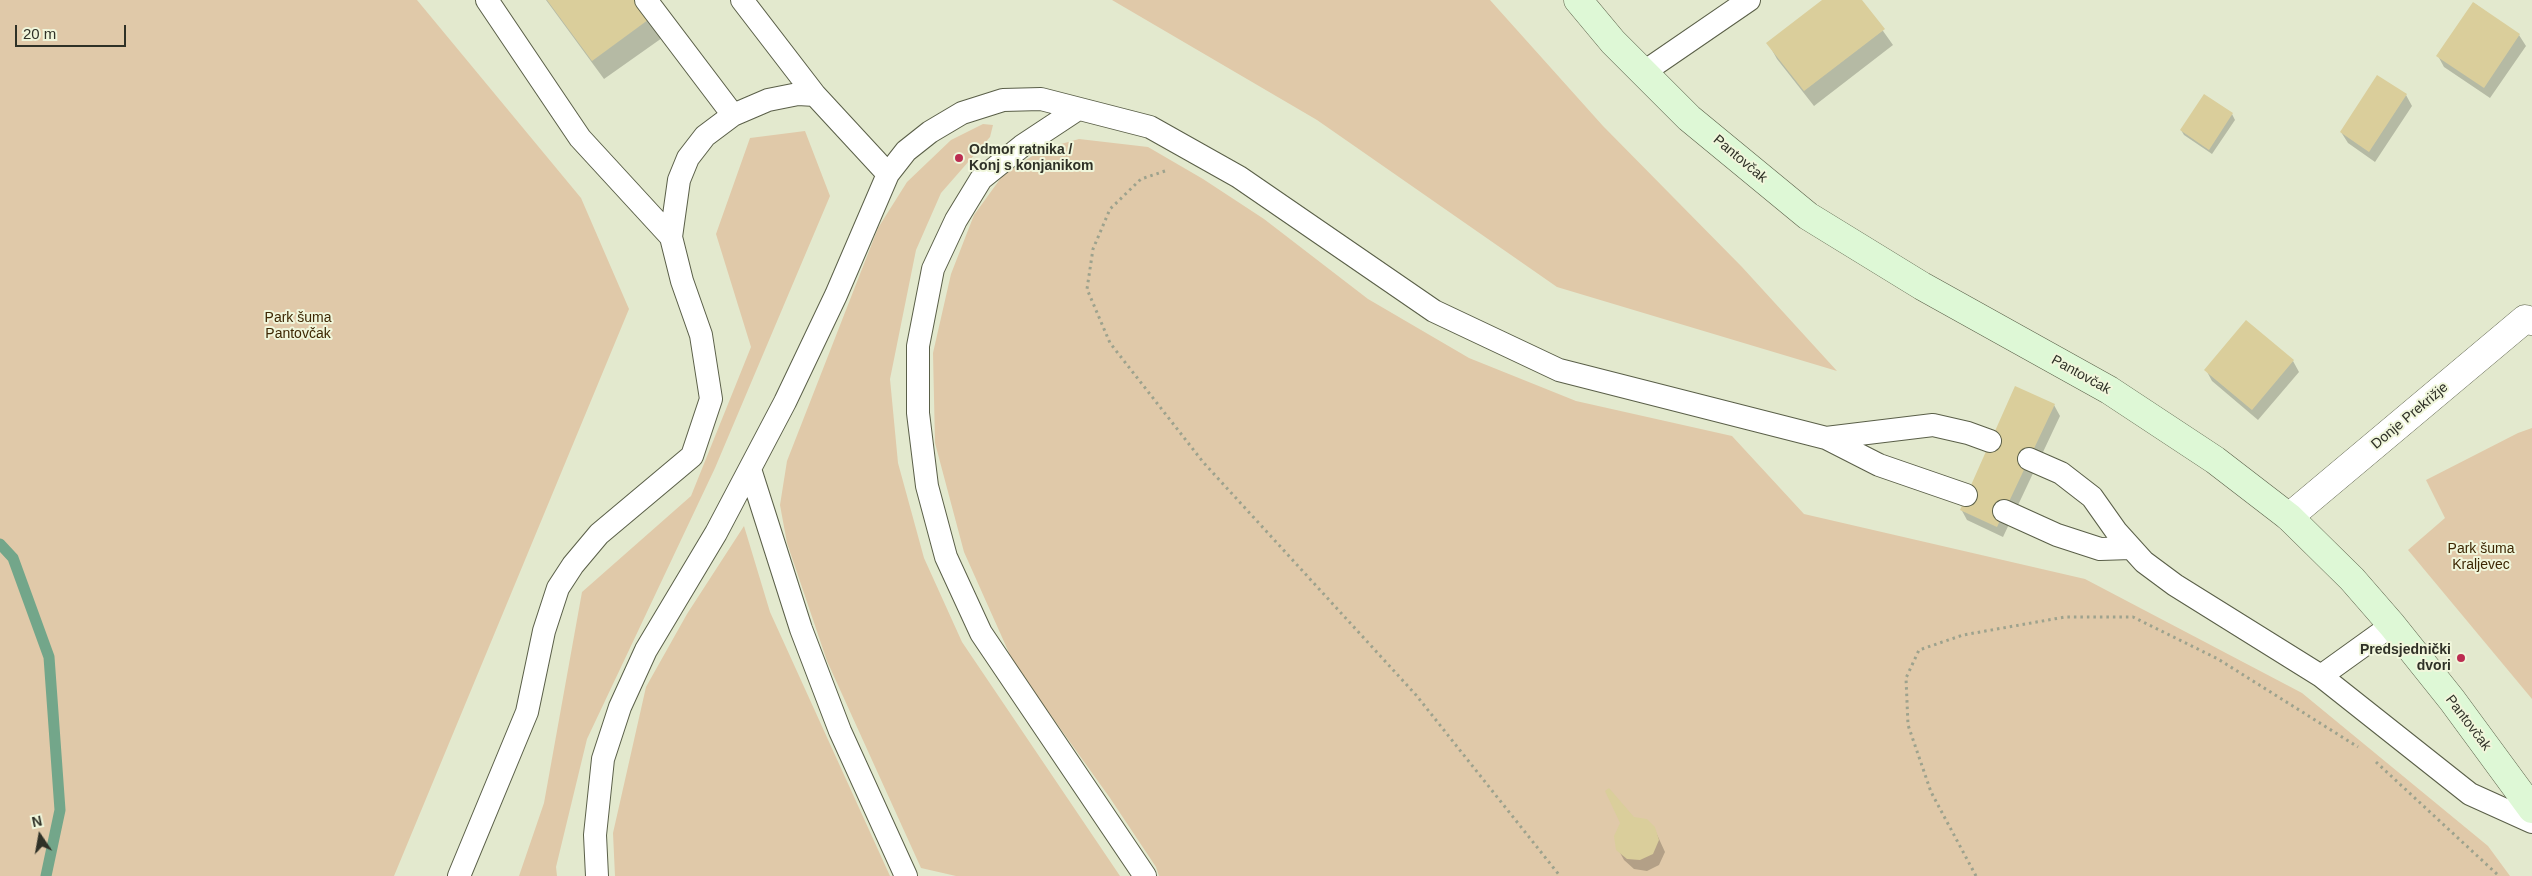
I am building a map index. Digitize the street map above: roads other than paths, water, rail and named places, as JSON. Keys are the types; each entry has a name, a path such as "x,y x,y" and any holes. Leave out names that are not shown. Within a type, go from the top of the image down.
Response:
{"main road":[{"name":"Pantovčak","path":"1578,0 1613,42 1690,118 1808,216 1922,286 2109,390 2216,460 2289,517 2352,579 2392,625 2452,700 2532,809"}],"street":[{"name":"Donje Prekrižje","path":"2289,517 2525,319 2532,321"}],"lane":[{"path":"487,0 580,138 671,237"},
{"path":"646,0 733,115"},
{"path":"742,0 815,95 888,174"},
{"path":"1644,72 1749,0"},
{"path":"459,876 527,712 544,631 558,588 573,565 599,534 692,456 711,399 701,335 682,281 671,237 679,180 688,158 705,136 733,115 768,100 798,94 815,95"},
{"path":"596,876 595,835 603,759 620,707 646,650 716,534 785,402 836,295 888,174 906,151 930,132 962,113 1003,100 1041,99 1150,127 1239,178 1434,311 1559,370 1826,438 1879,465 1966,495"},
{"path":"1078,109 1022,146 981,178 956,220 934,269 918,346 918,413 926,486 946,557 981,634 1145,876"},
{"path":"1826,438 1933,425 1968,432 1990,441"},
{"path":"2029,459 2061,473 2092,496 2116,531 2144,562 2175,585 2321,676 2470,794 2532,822"},
{"path":"750,469 801,629 829,703 906,876"},
{"path":"2004,511 2057,535 2100,549 2131,548"},
{"path":"2321,676 2392,625"}],"waterway":[{"path":"0,544 13,558 49,657 60,810 46,876"}],"place":[{"name":"Odmor ratnika / Konj s konjanikom","path":"959,158"},
{"name":"Predsjednički dvori","path":"2461,658"}],"park label":[{"name":"Park šuma Pantovčak","path":"298,326"},
{"name":"Park šuma Kraljevec","path":"2481,558"}]}
